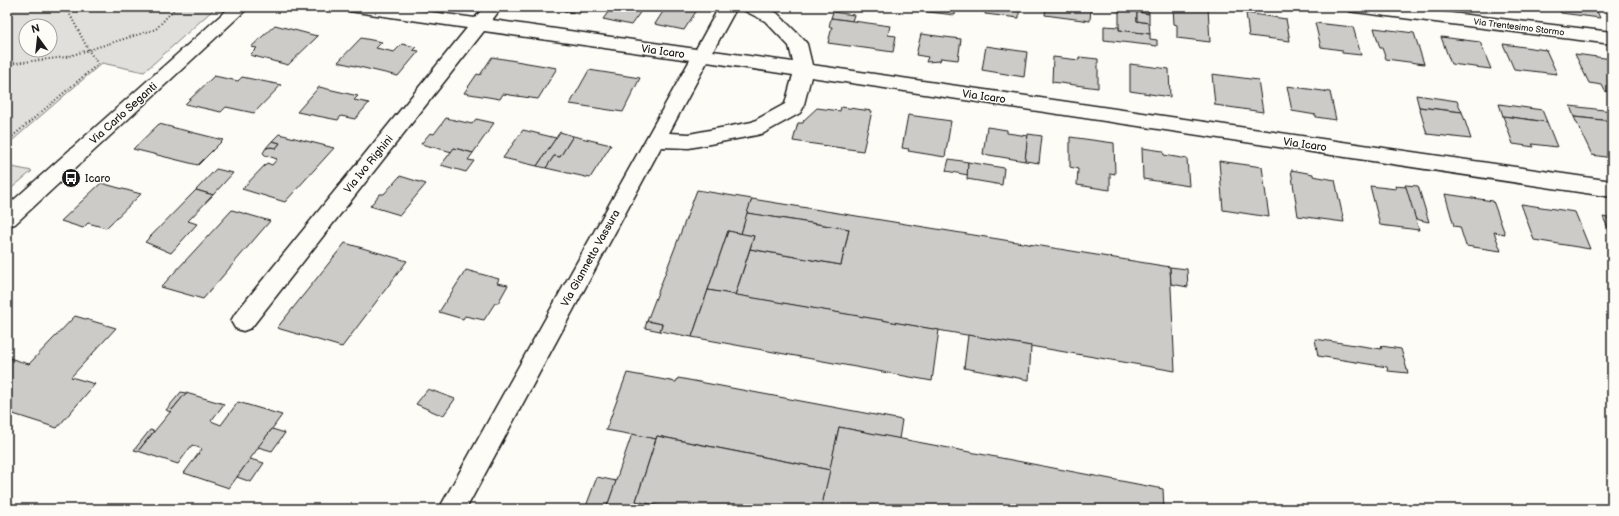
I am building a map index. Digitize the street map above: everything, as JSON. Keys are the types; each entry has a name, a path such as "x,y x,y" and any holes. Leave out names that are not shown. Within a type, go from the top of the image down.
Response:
{"street":[{"name":"Via Carlo Seganti","path":"7,218 240,7"},
{"name":"Via Icaro","path":"356,7 804,70 1612,189"},
{"name":"Via Ivo Righini","path":"243,321 493,7"},
{"name":"Via Giannetto Vassura","path":"452,509 728,7"},
{"path":"655,140 689,141 758,128 793,108 804,70 798,44 771,17 751,7"},
{"name":"Via Trentesimo Stormo","path":"1355,7 1612,38"}],"path":[{"path":"7,141 98,64 66,7"},
{"path":"7,64 66,57 156,29 176,7"}],"shaded area":[{"path":"7,7 215,8 144,72 102,63 7,145"},
{"path":"7,166 32,171 7,192"}],"building":[{"path":"542,7 584,7 579,14"},
{"path":"612,7 644,7 631,25 603,19"},
{"path":"666,7 699,7 684,30 655,24"},
{"path":"921,7 956,7 955,15 920,11"},
{"path":"986,7 1019,10 1019,18 985,14"},
{"path":"1046,7 1091,7 1090,21 1045,15"},
{"path":"1115,7 1148,7 1149,14 1137,12 1137,21 1149,23 1150,34 1119,30 1119,11 1115,10"},
{"path":"1173,7 1208,8 1210,42 1177,38 1177,25 1174,24"},
{"path":"1559,7 1595,7 1600,18 1561,13"},
{"path":"833,12 854,15 852,21 831,18"},
{"path":"1137,12 1149,14 1149,23 1137,21"},
{"path":"1246,13 1286,19 1290,41 1249,36"},
{"path":"831,18 890,26 888,35 896,36 893,52 828,43 832,27 829,27"},
{"path":"1315,23 1353,27 1361,55 1342,53 1342,50 1321,47"},
{"path":"275,25 318,36 288,65 250,55 257,48 251,47"},
{"path":"1104,26 1119,27 1119,30 1150,34 1150,39 1157,40 1157,46 1104,40"},
{"path":"1374,28 1414,33 1424,64 1386,59 1382,48 1380,48"},
{"path":"921,34 961,39 958,60 941,58 940,61 926,62 928,57 916,55"},
{"path":"1441,37 1480,42 1491,69 1451,64"},
{"path":"361,38 382,42 376,48 394,52 402,44 416,47 413,50 419,51 398,76 338,62"},
{"path":"1503,44 1546,50 1557,74 1514,69"},
{"path":"986,46 1027,52 1024,77 982,70"},
{"path":"1575,54 1612,59 1612,92 1605,91 1602,85 1589,83"},
{"path":"492,57 557,68 538,99 503,94 500,99 464,93 477,74 480,75"},
{"path":"1053,57 1079,60 1079,57 1098,59 1098,88 1052,82"},
{"path":"1130,64 1169,69 1170,97 1130,91"},
{"path":"589,70 640,78 623,112 570,104"},
{"path":"1212,74 1258,80 1263,112 1215,105"},
{"path":"214,76 238,81 242,77 281,85 254,113 226,107 221,112 185,104"},
{"path":"1287,86 1330,92 1336,120 1292,111"},
{"path":"319,87 358,96 354,100 369,103 355,119 341,116 338,120 297,112"},
{"path":"1416,95 1457,101 1462,112 1419,107"},
{"path":"1499,104 1542,110 1547,122 1503,116"},
{"path":"1570,106 1612,111 1612,121 1574,117"},
{"path":"841,107 872,111 863,151 793,141 798,123 803,123 804,120 817,108 840,111"},
{"path":"1419,107 1462,112 1471,139 1427,134"},
{"path":"908,115 951,121 945,157 908,151 909,149 902,148"},
{"path":"1503,116 1547,122 1557,147 1532,144 1534,147 1513,144"},
{"path":"1574,117 1612,121 1612,158 1592,155"},
{"path":"446,118 472,124 476,119 494,123 473,153 454,148 452,152 421,144 430,133 434,134"},
{"path":"159,124 223,140 198,165 133,149"},
{"path":"987,127 1007,130 1007,133 1028,136 1025,161 983,154"},
{"path":"523,130 556,138 537,166 503,158"},
{"path":"560,132 573,136 560,157 554,156 546,168 537,166"},
{"path":"279,134 334,148 285,202 242,189 267,163 272,165 277,159 263,153 266,148 276,148 280,143 272,141"},
{"path":"1028,134 1042,136 1039,163 1025,161"},
{"path":"573,136 611,145 590,178 546,168 554,156 560,157"},
{"path":"1070,137 1114,143 1115,174 1110,173 1110,190 1077,185 1078,169 1070,167"},
{"path":"272,141 280,143 276,148 266,148"},
{"path":"454,148 473,153 468,160 474,161 466,172 441,165"},
{"path":"1142,148 1163,151 1164,155 1187,159 1189,186 1143,179"},
{"path":"949,159 968,162 968,175 946,171"},
{"path":"1219,161 1262,167 1269,217 1223,210"},
{"path":"968,162 1004,168 1002,185 967,179"},
{"path":"216,169 233,173 213,195 196,190"},
{"path":"1291,170 1335,180 1344,222 1298,216"},
{"path":"400,176 426,184 400,215 370,206 380,194 384,194"},
{"path":"101,183 141,194 106,228 88,223 83,228 61,221"},
{"path":"1405,185 1418,186 1429,222 1415,219"},
{"path":"1370,186 1396,189 1395,186 1406,187 1419,230 1380,225"},
{"path":"196,190 213,195 188,221 197,224 171,253 145,242"},
{"path":"697,190 752,199 741,234 728,231 692,337 660,331 662,324 647,321"},
{"path":"1445,194 1493,201 1505,234 1494,232 1501,251 1466,246 1460,227 1454,226"},
{"path":"752,199 1170,267 1175,371 735,295 750,249 841,265 849,229 747,213"},
{"path":"1521,204 1575,212 1590,249 1534,240"},
{"path":"232,210 270,221 203,299 161,287"},
{"path":"747,213 849,229 841,265 750,249 754,236 741,234"},
{"path":"1603,217 1612,219 1612,237"},
{"path":"728,231 754,236 735,295 708,290"},
{"path":"345,243 407,261 342,347 277,328"},
{"path":"1170,267 1187,269 1188,287 1171,284"},
{"path":"466,270 499,279 497,283 508,285 498,303 495,303 484,320 465,316 463,319 439,312"},
{"path":"708,290 939,330 932,381 692,337"},
{"path":"75,316 116,328 71,377 95,384 57,428 7,412 7,360 9,358 29,364"},
{"path":"647,321 662,324 660,331 645,328"},
{"path":"968,335 1031,346 1029,380 964,368"},
{"path":"1315,339 1382,349 1381,346 1401,349 1408,373 1388,371 1387,367 1318,356"},
{"path":"627,373 676,382 678,378 902,420 899,439 839,427 830,470 657,436 656,439 606,430"},
{"path":"428,389 455,399 443,416 416,404"},
{"path":"181,392 186,393 170,412 166,410"},
{"path":"186,393 224,404 211,421 221,425 238,402 282,415 229,488 184,473 202,449 192,445 178,464 138,451"},
{"path":"839,427 1163,489 1164,509 821,509"},
{"path":"272,429 285,433 272,451 258,447"},
{"path":"150,430 154,431 138,451 134,450"},
{"path":"632,434 656,439 636,501 674,509 617,509 607,506"},
{"path":"657,436 830,470 821,509 674,509 636,501"},
{"path":"250,459 264,463 251,482 237,477"},
{"path":"597,477 616,481 606,509 585,509"}],"place":[{"name":"Icaro","path":"71,178"}]}
